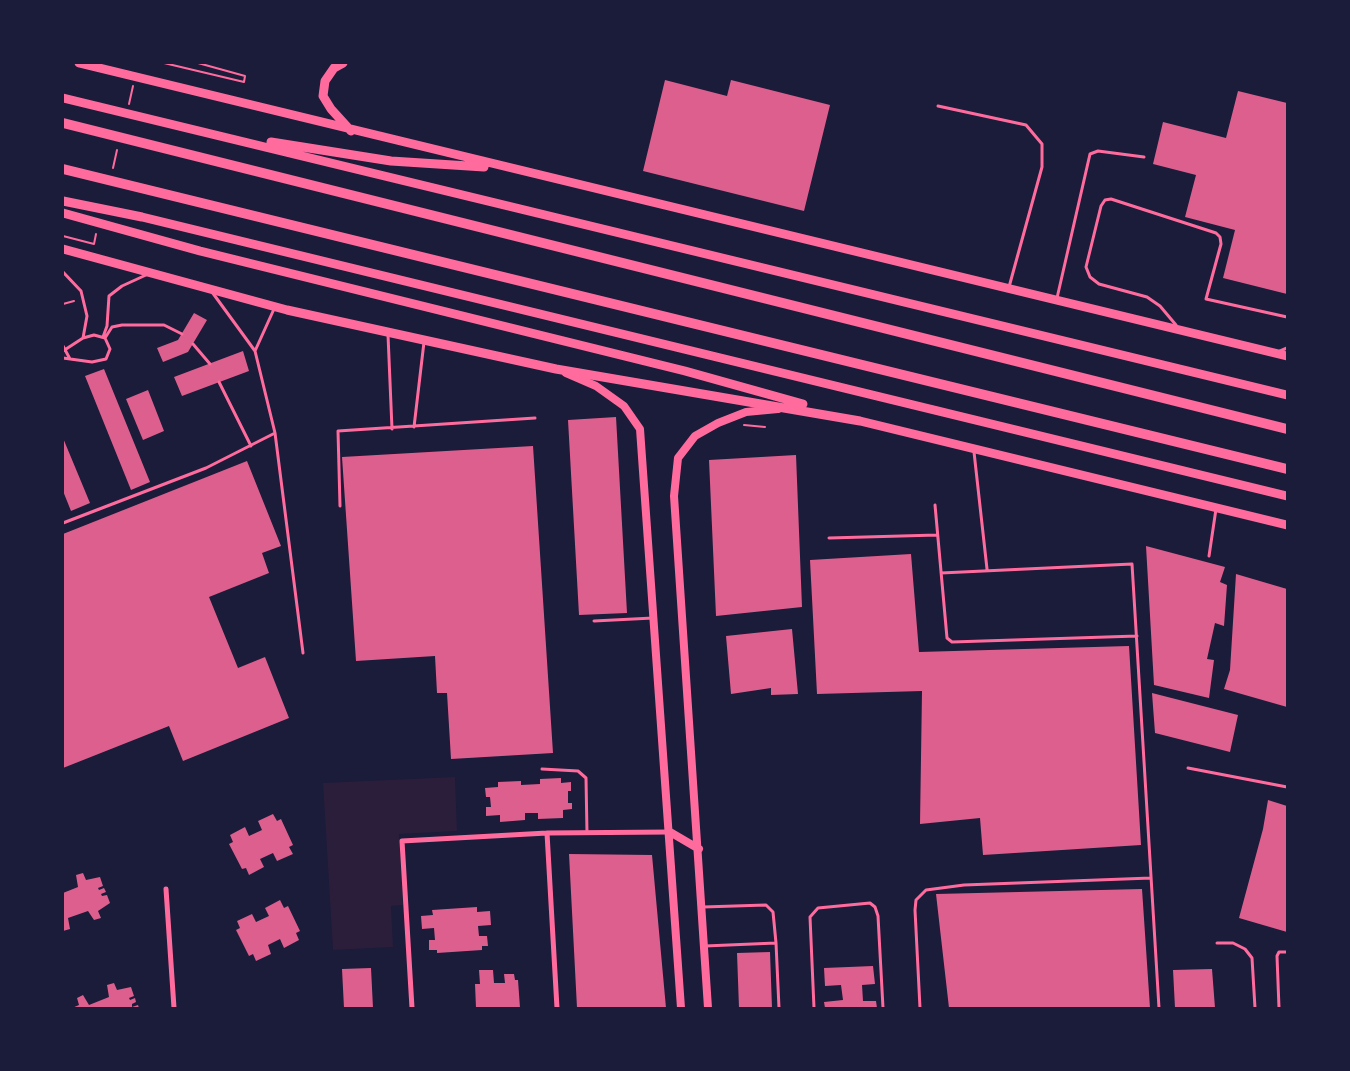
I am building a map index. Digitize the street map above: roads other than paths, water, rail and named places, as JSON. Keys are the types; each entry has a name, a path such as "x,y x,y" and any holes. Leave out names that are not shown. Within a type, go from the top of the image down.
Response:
{"highway":[{"path":"63,123 1287,429"},
{"path":"63,169 1287,469"}],"main road":[{"path":"79,63 351,131 1287,356"},
{"path":"343,63 334,68 325,81 323,96 331,109 351,131"},
{"path":"63,98 1287,396"},
{"path":"232,138 392,161 501,167"},
{"path":"63,201 141,217 1287,496"},
{"path":"63,213 200,251 685,370 860,421"},
{"path":"63,249 275,307 556,369 790,407 860,421 1287,525"},
{"path":"556,369 596,386 624,406 640,429 681,1008"},
{"path":"708,1008 674,496 678,458 695,436 718,423 746,412 790,407"},
{"path":"670,832 699,849"}],"street":[{"path":"412,1008 402,841 547,833 670,832"},
{"path":"547,833 557,1008"},
{"path":"166,889 174,1008"}],"lane":[{"path":"938,106 1026,125 1042,144 1042,167 1008,289"},
{"path":"1057,300 1090,154 1098,151 1144,157"},
{"path":"1180,330 1160,306 1148,297 1098,284 1090,278 1086,267 1101,206 1105,200 1216,233 1220,237 1221,244 1206,299 1287,317"},
{"path":"63,272 81,291 84,298 87,315 83,338"},
{"path":"63,358 92,362 106,359 110,349 104,338 109,296 126,284 152,273"},
{"path":"210,289 255,351 275,433 303,654"},
{"path":"255,351 275,307"},
{"path":"104,338 112,327 122,325 164,324 182,334"},
{"path":"388,332 392,429"},
{"path":"70,359 64,349 83,338 104,338"},
{"path":"414,427 424,340"},
{"path":"193,344 210,364"},
{"path":"1276,353 1287,348"},
{"path":"219,382 251,446"},
{"path":"340,506 338,431 535,418"},
{"path":"63,524 206,468 275,433"},
{"path":"973,448 987,569"},
{"path":"935,506 947,638 952,642 1137,636"},
{"path":"1209,556 1216,507"},
{"path":"829,538 937,535"},
{"path":"941,573 987,569 1132,564 1159,1008"},
{"path":"594,621 654,618"},
{"path":"1188,768 1287,787"},
{"path":"542,769 578,771 586,778 587,832"},
{"path":"920,1008 915,910 916,900 926,890 964,885 1151,878"},
{"path":"814,1008 810,917 813,911 870,903 875,907 878,916 883,1008"},
{"path":"703,907 766,905 773,912 779,1008"},
{"path":"705,946 776,943"},
{"path":"1217,943 1233,943 1245,949 1252,958 1255,1008"},
{"path":"1279,1008 1277,956 1279,952 1287,952"}]}
